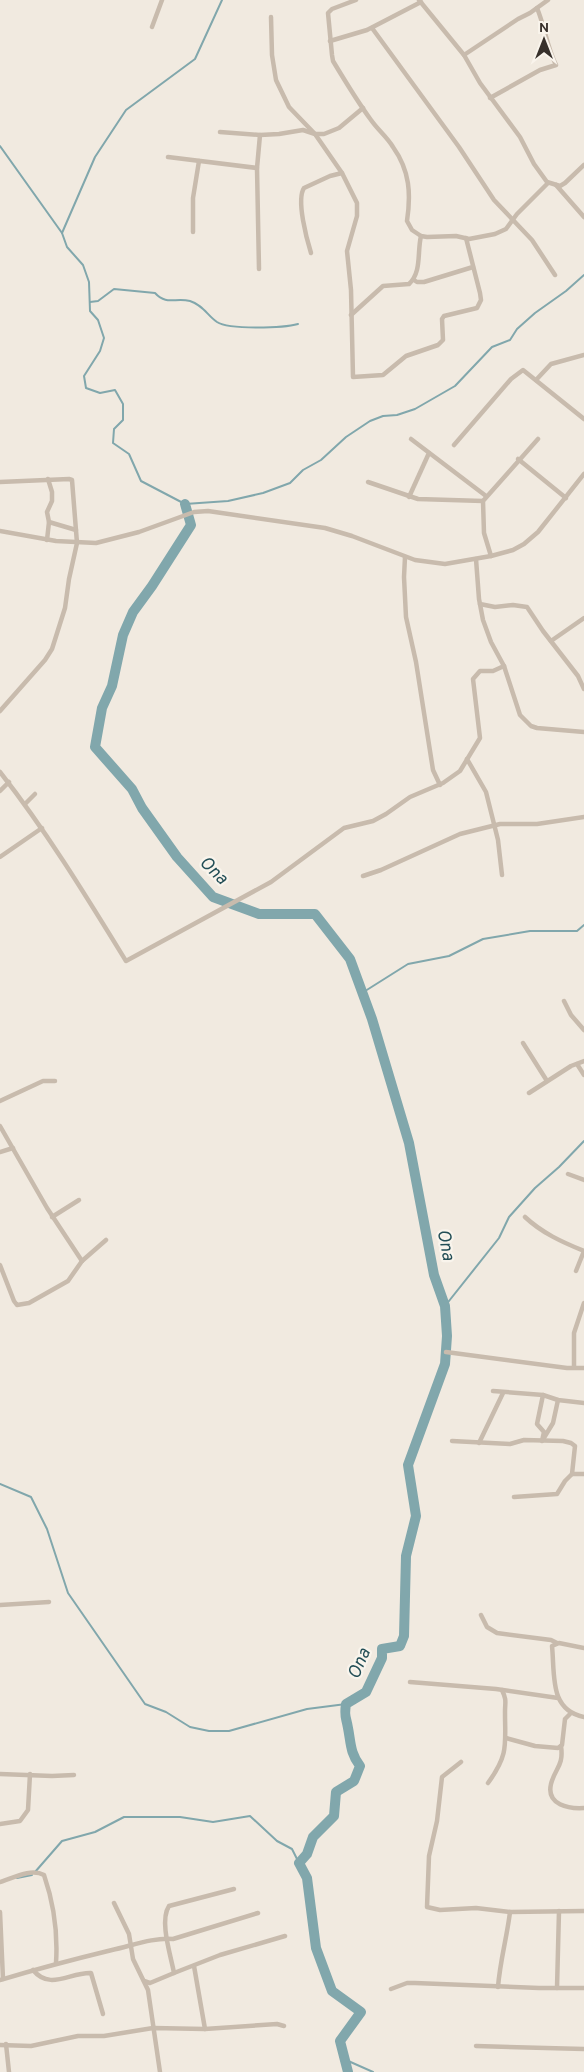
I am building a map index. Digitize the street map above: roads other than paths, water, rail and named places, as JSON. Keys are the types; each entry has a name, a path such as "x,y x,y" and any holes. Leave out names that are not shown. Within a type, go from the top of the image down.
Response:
{"street":[{"path":"152,27 162,0"},
{"path":"356,0 349,1 332,9 328,14 333,61 362,108 394,148 405,169 410,201 407,221 412,230 421,236 456,236 466,238 502,231 548,183"},
{"path":"464,55 548,0"},
{"path":"330,41 372,28 420,1 464,55 490,98 520,137 534,164 548,183 556,186 584,217"},
{"path":"490,98 540,70 556,65 550,54 544,24 537,8"},
{"path":"271,18 272,55 276,80 289,107 315,134 342,173 354,195 358,208 347,251 353,377 383,375 409,354 441,342 444,334 442,319 446,314 477,308 481,300 480,293 466,238"},
{"path":"372,28 459,146 494,200 532,240 555,275"},
{"path":"220,132 260,135 298,130 324,134 339,128 362,108"},
{"path":"259,269 257,168 260,135"},
{"path":"168,157 257,168"},
{"path":"192,232 193,198 199,161"},
{"path":"556,186 565,183 584,164"},
{"path":"312,253 303,215 302,191 304,188 321,180 342,173"},
{"path":"351,316 383,286 409,284 414,280 421,236"},
{"path":"414,280 424,282 473,268"},
{"path":"536,380 550,364 584,355"},
{"path":"454,445 511,379 524,370 584,418"},
{"path":"411,439 485,498"},
{"path":"491,556 484,533 485,498 518,459 538,439"},
{"path":"408,497 429,453"},
{"path":"518,459 566,498"},
{"path":"0,531 47,540 96,543 139,532 194,512 208,511 325,528 352,536 405,557 434,564 491,556 513,550 524,544 538,532 584,474"},
{"path":"0,482 69,478 72,480 77,543 69,579 66,608 52,649 46,660 0,711"},
{"path":"47,540 49,522 47,514 52,500 48,479"},
{"path":"368,482 408,497 428,500 485,498"},
{"path":"49,522 76,530"},
{"path":"405,557 404,577 408,630 416,662 433,770 440,785"},
{"path":"476,559 480,604 491,642 504,666 520,714 531,726 584,732"},
{"path":"480,604 495,607 513,604 527,607 550,641 578,676 584,689"},
{"path":"550,641 584,618"},
{"path":"0,772 42,828 126,961 271,882 344,828 373,821 410,797 440,785 460,771 479,741 480,736 473,679 480,672 493,671 504,666"},
{"path":"578,676 584,675"},
{"path":"467,759 486,792 500,854 502,876"},
{"path":"0,791 9,782"},
{"path":"25,804 35,794"},
{"path":"363,876 381,870 456,835 507,823 537,824 584,817"},
{"path":"0,857 42,828"},
{"path":"564,1001 571,1015 584,1030"},
{"path":"524,1043 547,1081"},
{"path":"529,1094 576,1064 584,1062"},
{"path":"576,1064 584,1075"},
{"path":"0,1101 43,1081 55,1081"},
{"path":"0,1126 52,1217 82,1261"},
{"path":"0,1152 13,1148"},
{"path":"568,1174 584,1180"},
{"path":"52,1217 79,1200"},
{"path":"525,1217 537,1228 563,1243 584,1251 576,1271"},
{"path":"0,1265 17,1305 29,1303 68,1281 82,1261 106,1240"},
{"path":"574,1367 574,1333 584,1304"},
{"path":"446,1352 584,1368"},
{"path":"493,1391 543,1396 584,1403"},
{"path":"479,1443 503,1392"},
{"path":"542,1441 544,1432 537,1424 543,1396"},
{"path":"542,1441 553,1423 558,1400"},
{"path":"452,1440 510,1444 524,1440 563,1440 571,1442 575,1446 572,1474 557,1494 514,1497"},
{"path":"572,1474 584,1474"},
{"path":"0,1605 49,1602"},
{"path":"481,1615 487,1627 497,1633 551,1640 557,1643 584,1648"},
{"path":"557,1643 552,1646 558,1698 570,1714 584,1717"},
{"path":"410,1682 502,1690 558,1698"},
{"path":"488,1783 501,1764 505,1752 504,1710 507,1702 502,1690"},
{"path":"570,1714 565,1719 561,1746 563,1757 551,1784 551,1792 557,1802 564,1808 584,1808"},
{"path":"506,1738 535,1746 554,1748 561,1746"},
{"path":"461,1762 442,1776 437,1821 429,1856 427,1907 440,1910 476,1908 510,1912 584,1911"},
{"path":"0,1774 74,1775"},
{"path":"0,1824 20,1821 28,1810 30,1774"},
{"path":"0,1882 29,1873 38,1872 44,1875 56,1915 58,1939 56,1963"},
{"path":"174,1973 166,1939 166,1913 170,1906 234,1889"},
{"path":"114,1903 129,1934 133,1959 148,1990 160,2072"},
{"path":"556,1988 559,1911"},
{"path":"0,1912 1,1979 56,1963 131,1946 173,1939 258,1913"},
{"path":"498,1987 502,1951 510,1912"},
{"path":"144,1981 150,1982 220,1955 285,1936"},
{"path":"194,1966 205,2029"},
{"path":"33,1970 39,1977 46,1980 90,1973 103,2014"},
{"path":"391,1990 407,1983 415,1982 498,1987 584,1988"},
{"path":"9,2072 3,2044 31,2046 78,2036 104,2036 153,2028 205,2029 277,2024 284,2026"},
{"path":"476,2046 584,2049"}],"waterway":[{"path":"62,233 95,157 126,110 195,59 222,0"},
{"name":"Ona","path":"0,146 62,233 67,247 83,265 89,282 90,311 98,320 104,338 100,351 84,376 86,388 100,393 115,390 123,404 123,420 114,429 113,443 129,454 141,481 185,504 228,501 263,493 290,483 303,470 321,460 346,437 370,421 415,409 455,386 492,347 510,340 517,329 535,313 566,291 584,275"},
{"path":"90,302 98,301 114,289 155,293 167,300 190,301 223,325 257,327 298,324"},
{"name":"Ona","path":"185,504 191,525 133,612 123,635 112,686 102,708 95,747 132,789 142,808 177,857 213,897 259,914 315,914 350,959 372,1019 409,1143 434,1275 445,1306 447,1336 445,1364 408,1465 416,1516 406,1556 404,1636 400,1646 382,1649 382,1658 366,1692 346,1704 345,1712 351,1748 360,1766 354,1781 336,1792 334,1816 313,1837 307,1854 299,1863 307,1878 316,1948 332,1991 361,2012 340,2041 348,2072"},
{"path":"362,993 408,964 449,956 483,939 530,931 577,931 584,925"},
{"path":"445,1306 499,1238 509,1217 535,1188 584,1141"},
{"path":"0,1484 31,1497 47,1529 68,1593 145,1704 166,1712 190,1727 209,1731 229,1731 307,1709 346,1704"},
{"path":"35,1872 62,1841 95,1832 124,1817 180,1817 213,1822 250,1816 277,1841 292,1849 299,1863"},
{"path":"17,1878 32,1875"},
{"path":"346,2060 373,2072"}]}
